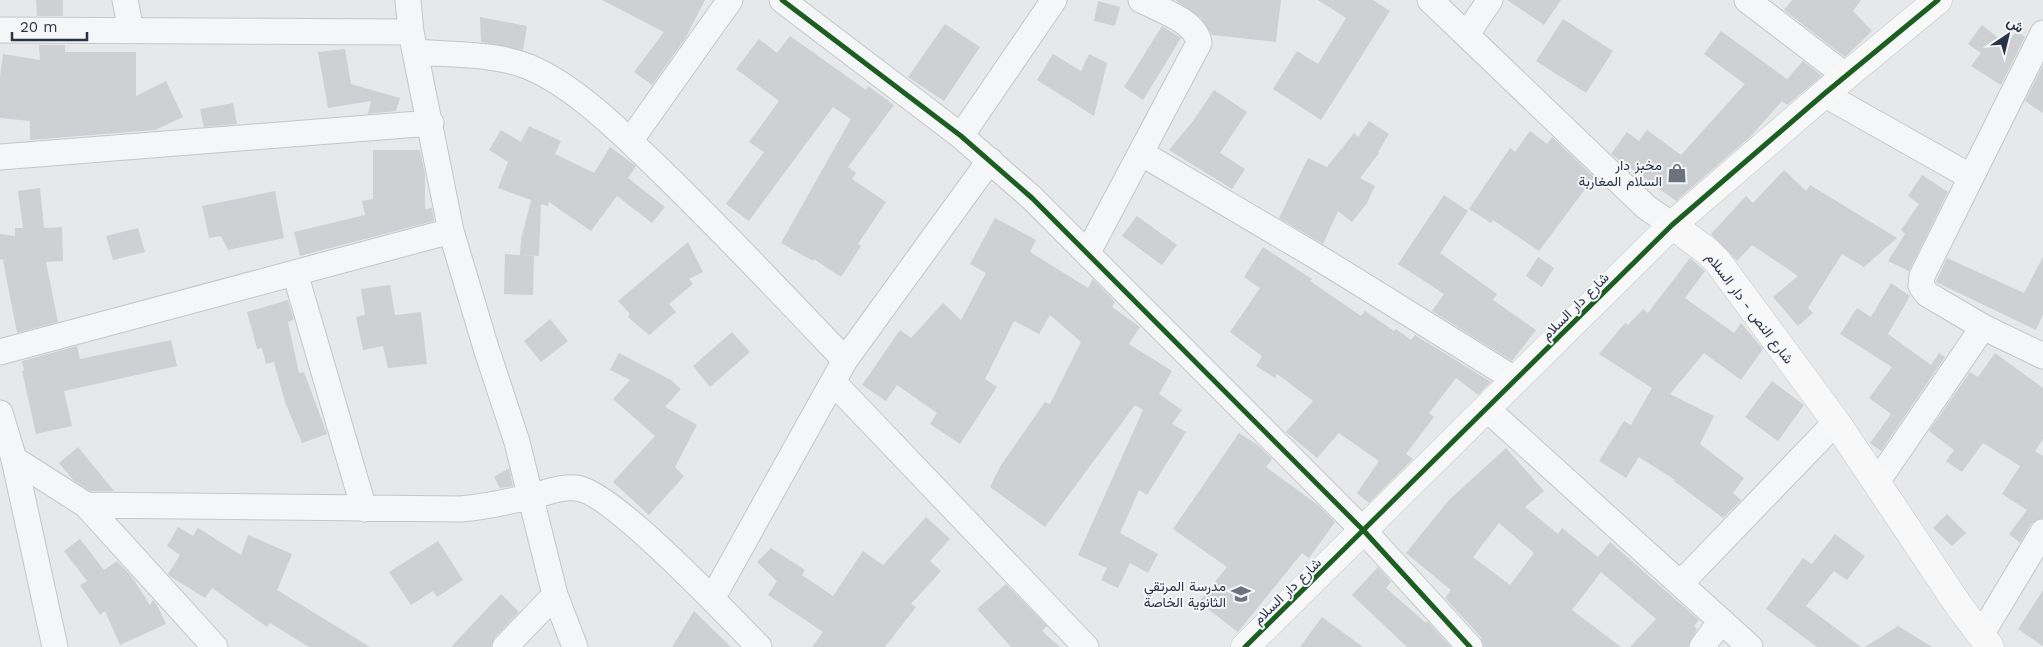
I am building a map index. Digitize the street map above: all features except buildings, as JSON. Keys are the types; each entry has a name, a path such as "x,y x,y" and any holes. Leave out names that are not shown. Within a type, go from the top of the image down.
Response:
{"street":[{"path":"125,0 131,30"},
{"path":"408,0 413,42 451,231 486,348 517,442 555,595 575,647"},
{"path":"630,141 730,0"},
{"path":"782,0 961,136 990,160 1088,252 1364,531 1470,647"},
{"path":"961,136 1054,0"},
{"path":"1088,252 1200,43 1198,34 1191,27 1141,0"},
{"name":"شارع النص - دار السلام","path":"1430,0 1646,207 1706,250 1718,262 1836,422 1878,482 1959,606 1986,641"},
{"path":"1467,34 1490,0"},
{"path":"1747,0 1846,76"},
{"name":"شارع دار السلام","path":"1245,647 1672,225 1824,94 1938,0"},
{"path":"0,30 131,30 413,42 510,60 530,67 587,104 630,141 719,227 845,360"},
{"path":"2043,32 1922,276 1921,286 1927,294 1983,327 2043,356"},
{"path":"1824,94 1971,177"},
{"path":"0,156 431,124"},
{"path":"1141,152 1324,261 1516,380"},
{"path":"712,599 845,360 990,160"},
{"path":"0,352 451,231"},
{"path":"295,273 364,509"},
{"path":"1878,482 1983,327"},
{"path":"833,382 1086,647"},
{"path":"1487,409 1750,647"},
{"path":"0,413 14,459 55,647"},
{"path":"1681,583 1836,422"},
{"path":"14,459 86,506 215,647"},
{"path":"86,506 460,509 531,496 562,488 577,488 591,491 614,508 712,599 759,647"},
{"path":"1986,641 2043,532"},
{"path":"505,647 555,595"},
{"path":"1702,647 1721,621"}],"cycle path":[{"path":"782,0 961,136 1032,198 1364,531 1470,647"},
{"path":"1245,647 1672,225 1824,94 1938,0"}],"place":[{"name":"مخبز دار السلام المغاربة","path":"1677,173"},
{"name":"مدرسة المرتقي الثانوية الخاصة","path":"1241,594"}]}
